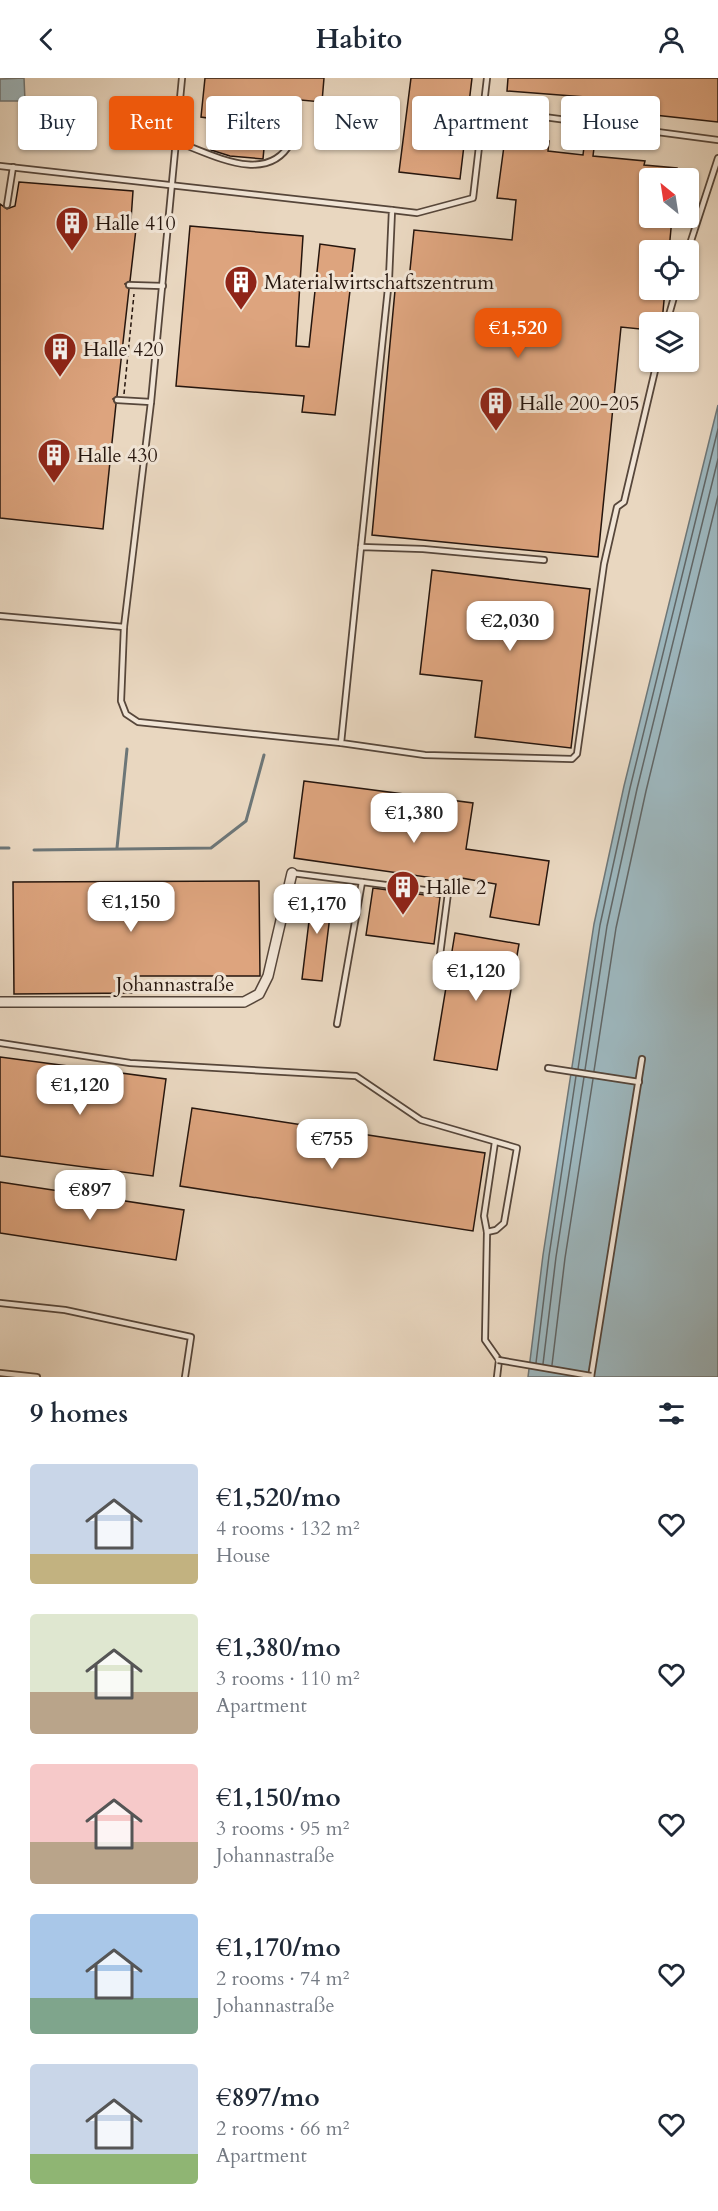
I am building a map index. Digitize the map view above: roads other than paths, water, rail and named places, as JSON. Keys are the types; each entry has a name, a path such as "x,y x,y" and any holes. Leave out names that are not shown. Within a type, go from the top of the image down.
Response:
{"street":[{"name":"Johannastraße","path":"0,1002 244,1002 259,994 268,976 292,873"}],"lane":[{"path":"181,96 182,78"},
{"path":"485,96 487,78"},
{"path":"549,118 718,140"},
{"path":"194,148 214,158 261,165 285,150"},
{"path":"176,150 151,402 124,627 121,701 126,714 138,722 341,743 425,755 572,759 577,754 604,564 617,507 624,502 655,372"},
{"path":"0,166 417,213 473,198 478,150"},
{"path":"691,240 718,158"},
{"path":"7,205 13,167"},
{"path":"341,743 389,279 392,210"},
{"path":"132,285 163,286"},
{"path":"117,400 151,402"},
{"path":"361,548 423,549 544,560"},
{"path":"0,616 124,627"},
{"path":"292,873 448,893 437,978"},
{"path":"337,1024 362,882"},
{"path":"0,1043 130,1063 356,1076 421,1120 517,1148 504,1223 496,1230 487,1232"},
{"path":"495,1142 484,1216 487,1232 485,1340 499,1360 591,1377 642,1059"},
{"path":"548,1068 639,1082"},
{"path":"0,1303 65,1310 191,1337 185,1377"},
{"path":"496,1377 499,1360"},
{"path":"0,1373 37,1377"}],"water":[{"path":"24,78 25,96 18,96 18,101 0,101 0,79"},
{"path":"718,405 718,1377 528,1377 543,1255 594,924 624,786"}],"waterway":[{"path":"117,848 127,749"},
{"path":"34,850 211,848 246,821 264,755"},
{"path":"0,848 9,848"}],"place":[{"name":"Halle 410","path":"72,252"},
{"name":"Materialwirtschaftszentrum","path":"241,311"},
{"name":"Halle 420","path":"60,378"},
{"name":"Halle 200-205","path":"496,432"},
{"name":"Halle 430","path":"54,484"},
{"name":"Halle 2","path":"403,916"}]}
